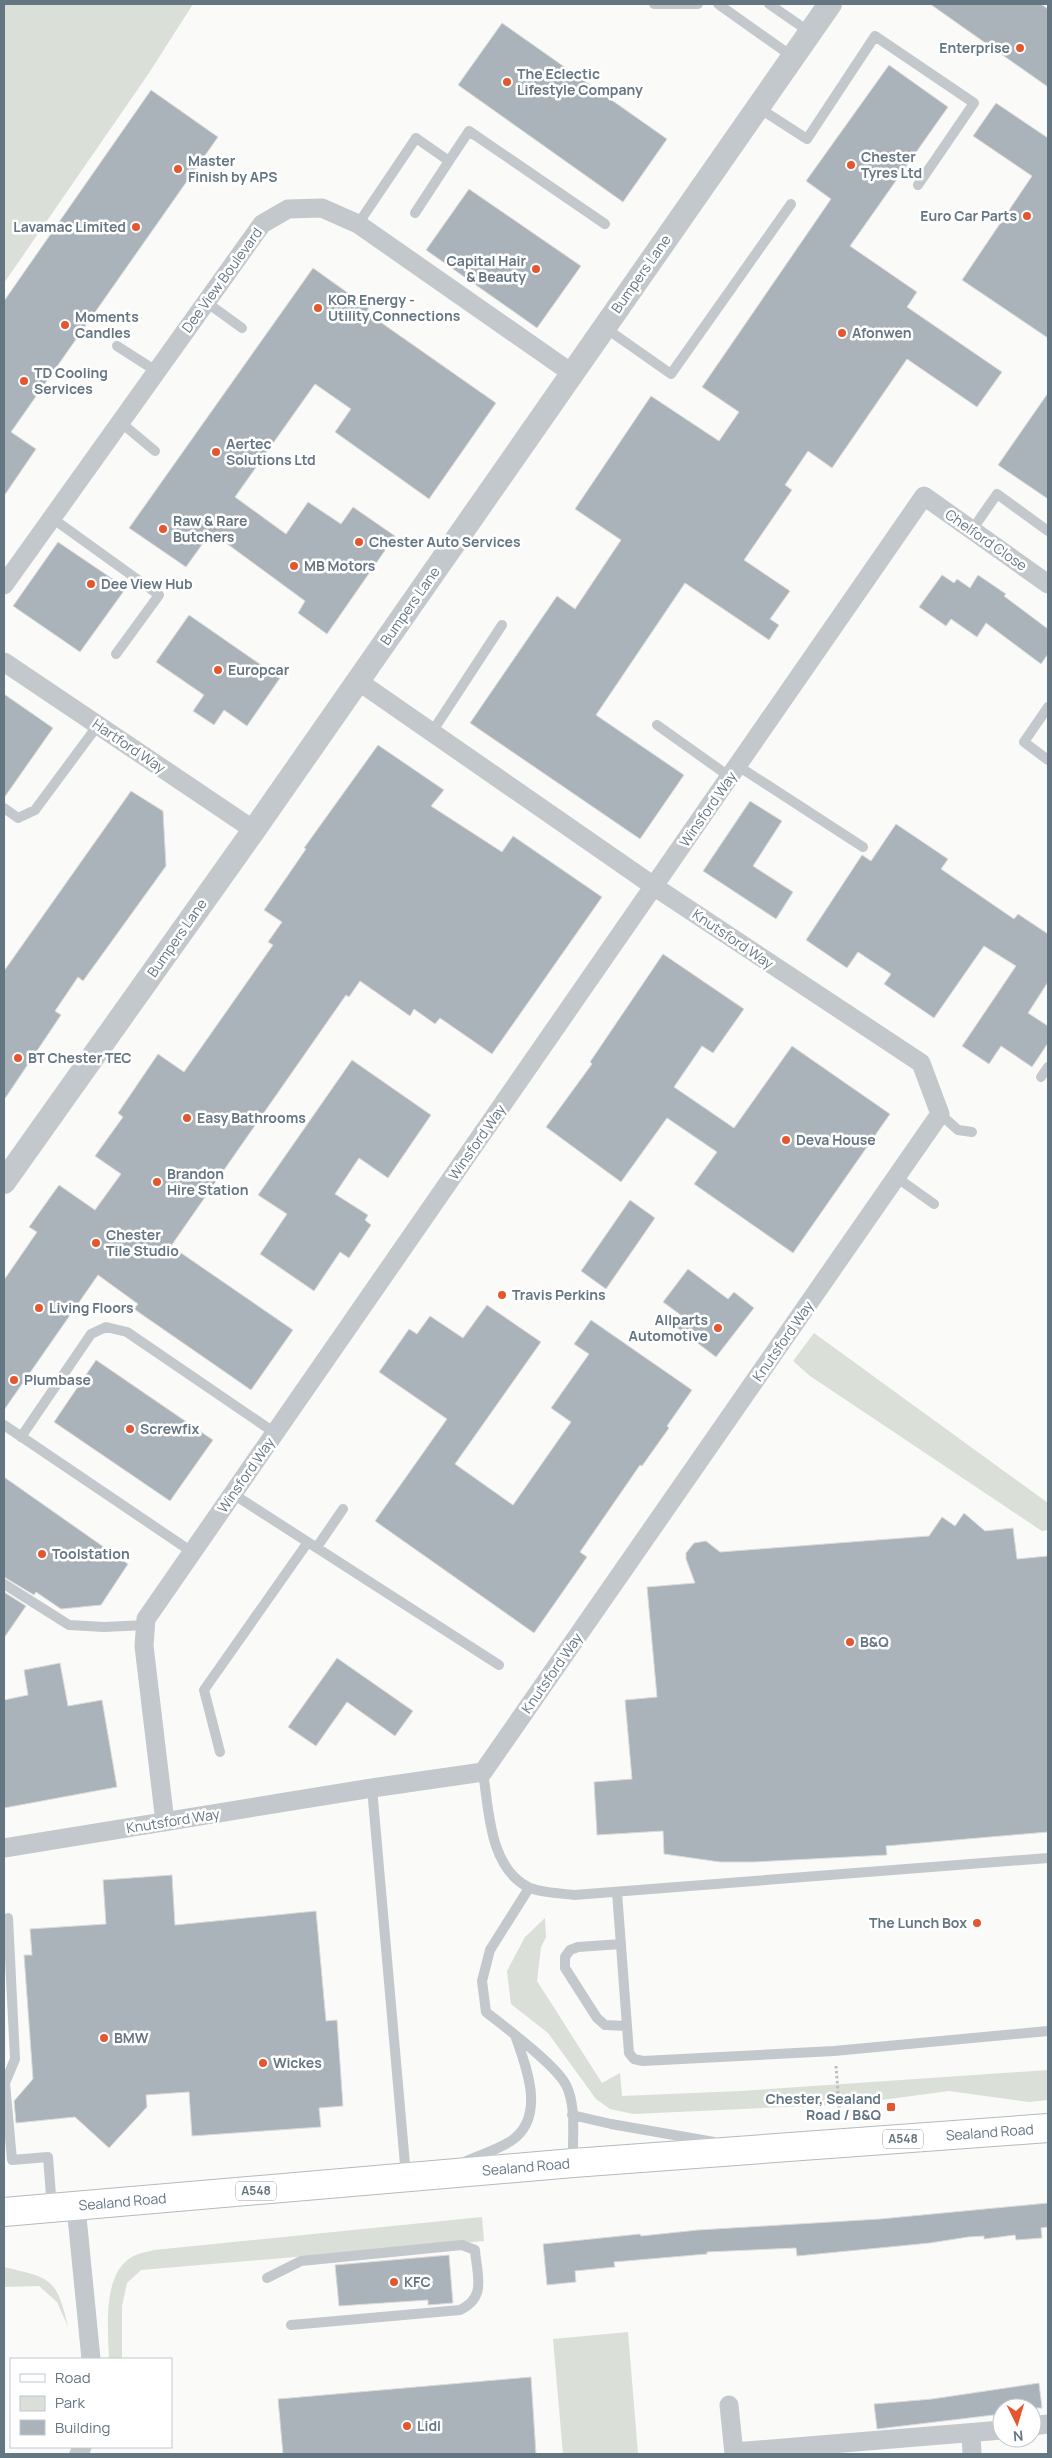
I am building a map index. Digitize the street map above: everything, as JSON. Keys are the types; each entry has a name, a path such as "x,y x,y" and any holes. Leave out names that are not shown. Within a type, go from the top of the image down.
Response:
{"main road":[{"name":"Sealand Road","path":"4,2212 573,2163 1048,2128"}],"street":[{"name":"Bumpers Lane","path":"4,1182 254,830 830,4"},
{"name":"Dee View Boulevard","path":"4,585 262,224 288,209 322,208 358,224 573,374"},
{"name":"Chelford Close","path":"924,496 1048,584"},
{"name":"Winsford Way","path":"165,1822 144,1646 146,1619 655,887 924,496"},
{"name":"Hartford Way","path":"4,662 254,830"},
{"name":"Knutsford Way","path":"4,1848 372,1788 483,1772 940,1114 921,1063 655,887 358,681"},
{"path":"64,2208 91,2358"},
{"path":"729,2405 734,2453 992,2431"},
{"path":"971,2434 972,2454"}],"lane":[{"path":"654,4 698,4"},
{"path":"718,4 794,58"},
{"path":"769,4 810,33"},
{"path":"759,108 806,140 875,36 974,103 918,185"},
{"path":"415,213 469,131 605,224"},
{"path":"358,224 416,138 449,161"},
{"path":"604,327 671,374 791,204"},
{"path":"206,302 242,328"},
{"path":"117,346 156,372"},
{"path":"119,422 155,451"},
{"path":"972,530 997,494 1048,531"},
{"path":"52,518 160,595 116,654"},
{"path":"432,732 502,625"},
{"path":"1048,707 1024,742 1048,760"},
{"path":"4,808 18,818 35,810 98,725"},
{"path":"657,725 863,847"},
{"path":"1041,1078 1048,1067"},
{"path":"940,1114 958,1130 972,1132"},
{"path":"896,1177 934,1204"},
{"path":"21,1436 91,1334 106,1327 127,1332 275,1433"},
{"path":"4,1425 192,1552"},
{"path":"233,1494 499,1665"},
{"path":"220,1752 204,1690 312,1544 343,1509"},
{"path":"4,1584 69,1625 104,1627 146,1624"},
{"path":"483,1772 498,1854 513,1877 529,1888 574,1895 1048,1858"},
{"path":"372,1788 406,2177"},
{"path":"529,1888 490,1950 482,1981 486,2012 552,2068 566,2085 572,2115 573,2163"},
{"path":"617,1892 629,2053 634,2060 834,2051 1048,2031"},
{"path":"8,1918 15,2059 5,2082 12,2160 48,2157 64,2208"},
{"path":"621,1944 578,1947 570,1950 565,1957 565,1968 597,2018 605,2025 627,2026"},
{"path":"435,2175 512,2140 528,2120 532,2104 529,2074 516,2037"},
{"path":"572,2115 611,2124 757,2149"},
{"path":"267,2278 301,2261 462,2245 475,2250 479,2293 471,2305 460,2310 291,2325"}],"path":[{"path":"834,2051 843,2143"}],"green space":[{"path":"4,4 193,4 149,73 4,283"},
{"path":"814,1333 1048,1503 1048,1530 1042,1531 810,1376 793,1361"},
{"path":"545,1918 546,1937 541,1947 537,1981 602,2083 620,2073 622,2096 741,2091 1048,2070 1048,2100 1029,2102 949,2091 852,2104 633,2114 610,2109 596,2099 548,2033 511,2004 507,1971 525,1937"},
{"path":"482,2217 484,2241 141,2270 127,2283 122,2306 122,2358 109,2358 109,2303 111,2289 116,2276 122,2265 132,2257 154,2250"},
{"path":"4,2267 32,2274 49,2283 60,2298 68,2327 57,2302 39,2286 4,2287"},
{"path":"628,2332 638,2454 563,2454 553,2339"}],"building":[{"name":"Enterprise","path":"930,4 1041,4 1048,9 1048,87"},
{"path":"502,23 667,139 623,202 458,85"},
{"path":"889,65 948,107 850,246 917,292 907,307 1002,372 977,407 907,359 832,468 808,451 785,485 792,490 744,560 790,591 770,619 779,625 769,640 685,583 596,715 684,775 640,839 470,723 557,596 575,609 621,540 575,509 651,396 719,441 739,412 702,387 831,199 806,181"},
{"path":"151,90 218,137 11,432 36,449 4,496 4,301"},
{"name":"Euro Car Parts","path":"996,103 1048,138 1048,338 962,280 1032,176 973,136"},
{"path":"469,189 581,266 537,328 426,250"},
{"path":"313,268 369,308 366,312 496,403 429,499 335,432 351,409 315,384 235,497 286,534 308,502 341,524 353,507 395,536 327,634 298,613 305,601 211,532 186,567 129,528"},
{"path":"1048,393 1048,499 998,465"},
{"path":"58,542 126,588 80,652 13,606"},
{"path":"942,575 954,583 957,579 970,588 978,575 1006,594 1004,596 1048,629 1048,654 1041,664 986,623 977,637 951,619 946,626 919,607"},
{"name":"Europcar","path":"189,615 280,678 247,726 224,710 214,725 193,711 204,695 156,662"},
{"path":"4,694 53,728 4,798"},
{"path":"378,745 444,790 431,806 502,852 513,836 602,897 492,1054 440,1018 435,1024 414,1009 410,1016 360,981 349,997 346,995 171,1246 293,1330 251,1390 134,1309 138,1304 98,1275 4,1410 4,1280 37,1232 29,1227 59,1185 95,1210 121,1174 95,1156 123,1117 118,1113 158,1054 184,1072 273,945 268,942 282,922 264,910 306,849 304,848"},
{"path":"131,791 163,811 166,866 83,981 78,977 55,1011 61,1015 4,1100 4,971"},
{"path":"750,801 782,821 753,866 793,892 776,919 703,871"},
{"path":"896,824 948,859 941,869 1014,919 1018,914 1048,934 1048,982 1028,1013 1048,1026 1048,1043 1032,1067 1001,1046 989,1064 962,1046 1016,966 984,946 934,1018 884,984 891,974 858,952 847,968 806,940 862,855 871,861"},
{"path":"663,954 744,1009 713,1053 702,1046 674,1087 734,1128 792,1046 890,1114 793,1253 694,1184 717,1152 667,1118 621,1182 546,1127 592,1064 590,1062"},
{"path":"352,1060 431,1115 388,1178 359,1158 335,1194 368,1215 365,1220 371,1225 349,1258 340,1252 314,1291 260,1254 287,1214 258,1195"},
{"path":"630,1200 655,1218 606,1289 581,1271"},
{"name":"Allparts Automotive","path":"688,1269 728,1299 734,1292 754,1308 716,1357 675,1326 682,1316 663,1302"},
{"path":"487,1305 541,1342 455,1464 513,1505 571,1422 551,1408 589,1354 574,1344 591,1320 692,1390 667,1426 669,1428 642,1466 640,1465 580,1552 587,1557 534,1633 375,1521 447,1419 379,1372 409,1329 417,1334 430,1316 463,1338"},
{"name":"Screwfix","path":"96,1360 213,1440 170,1501 54,1422"},
{"name":"Toolstation","path":"4,1477 128,1564 101,1605 61,1609 36,1592 34,1595 4,1577"},
{"name":"B&Q","path":"964,1513 985,1531 1013,1528 1017,1559 1048,1556 1048,1832 886,1846 887,1855 754,1862 720,1862 664,1854 663,1831 597,1835 594,1782 632,1779 625,1700 657,1697 647,1587 695,1583 686,1559 686,1553 694,1543 706,1541 720,1552 929,1536 942,1517 955,1526"},
{"path":"4,1592 26,1606 4,1638"},
{"path":"337,1658 413,1711 395,1736 347,1702 316,1746 288,1727"},
{"path":"60,1663 68,1706 102,1700 117,1787 4,1808 4,1700 28,1695 24,1670"},
{"path":"172,1875 175,1925 316,1911 326,2021 337,2020 343,2106 319,2108 321,2127 192,2136 189,2092 146,2095 147,2107 109,2148 75,2117 16,2123 14,2101 33,2079 24,1955 32,1955 30,1929 106,1924 103,1880"},
{"path":"1048,2203 1048,2227 1041,2228 1042,2238 1016,2240 1015,2235 984,2239 984,2236 968,2237 930,2243 797,2256 796,2248 707,2252 707,2254 614,2262 615,2267 575,2271 576,2282 547,2285 543,2244 640,2234 641,2236 698,2230 880,2219"},
{"name":"KFC","path":"449,2255 453,2303 428,2305 428,2300 339,2306 335,2265"},
{"name":"Lidl","path":"531,2377 536,2454 283,2454 278,2399"},
{"path":"1039,2383 1041,2398 992,2398 992,2415 877,2429 874,2404 932,2399"}],"place":[{"name":"Enterprise","path":"1020,48"},
{"name":"The Eclectic Lifestyle Company","path":"507,82"},
{"name":"Chester Tyres Ltd","path":"851,165"},
{"name":"Master Finish by APS","path":"178,169"},
{"name":"Euro Car Parts","path":"1027,216"},
{"name":"Lavamac Limited","path":"136,227"},
{"name":"Capital Hair & Beauty","path":"536,269"},
{"name":"KOR Energy - Utility Connections","path":"318,308"},
{"name":"Moments Candles","path":"65,325"},
{"name":"Afonwen","path":"842,333"},
{"name":"TD Cooling Services","path":"24,381"},
{"name":"Aertec Solutions Ltd","path":"216,452"},
{"name":"Raw & Rare Butchers","path":"163,529"},
{"name":"Chester Auto Services","path":"359,542"},
{"name":"MB Motors","path":"294,566"},
{"name":"Dee View Hub","path":"91,584"},
{"name":"Europcar","path":"218,670"},
{"name":"BT Chester TEC","path":"18,1058"},
{"name":"Easy Bathrooms","path":"187,1118"},
{"name":"Deva House","path":"786,1140"},
{"name":"Brandon Hire Station","path":"157,1182"},
{"name":"Chester Tile Studio","path":"96,1243"},
{"name":"Travis Perkins","path":"502,1295"},
{"name":"Living Floors","path":"39,1308"},
{"name":"Allparts Automotive","path":"718,1328"},
{"name":"Plumbase","path":"14,1380"},
{"name":"Screwfix","path":"130,1429"},
{"name":"Toolstation","path":"42,1554"},
{"name":"B&Q","path":"850,1642"},
{"name":"The Lunch Box","path":"977,1923"},
{"name":"BMW","path":"104,2038"},
{"name":"Wickes","path":"263,2063"},
{"name":"Chester, Sealand Road / B&Q","path":"891,2107"},
{"name":"KFC","path":"394,2282"},
{"name":"Lidl","path":"407,2426"}]}
